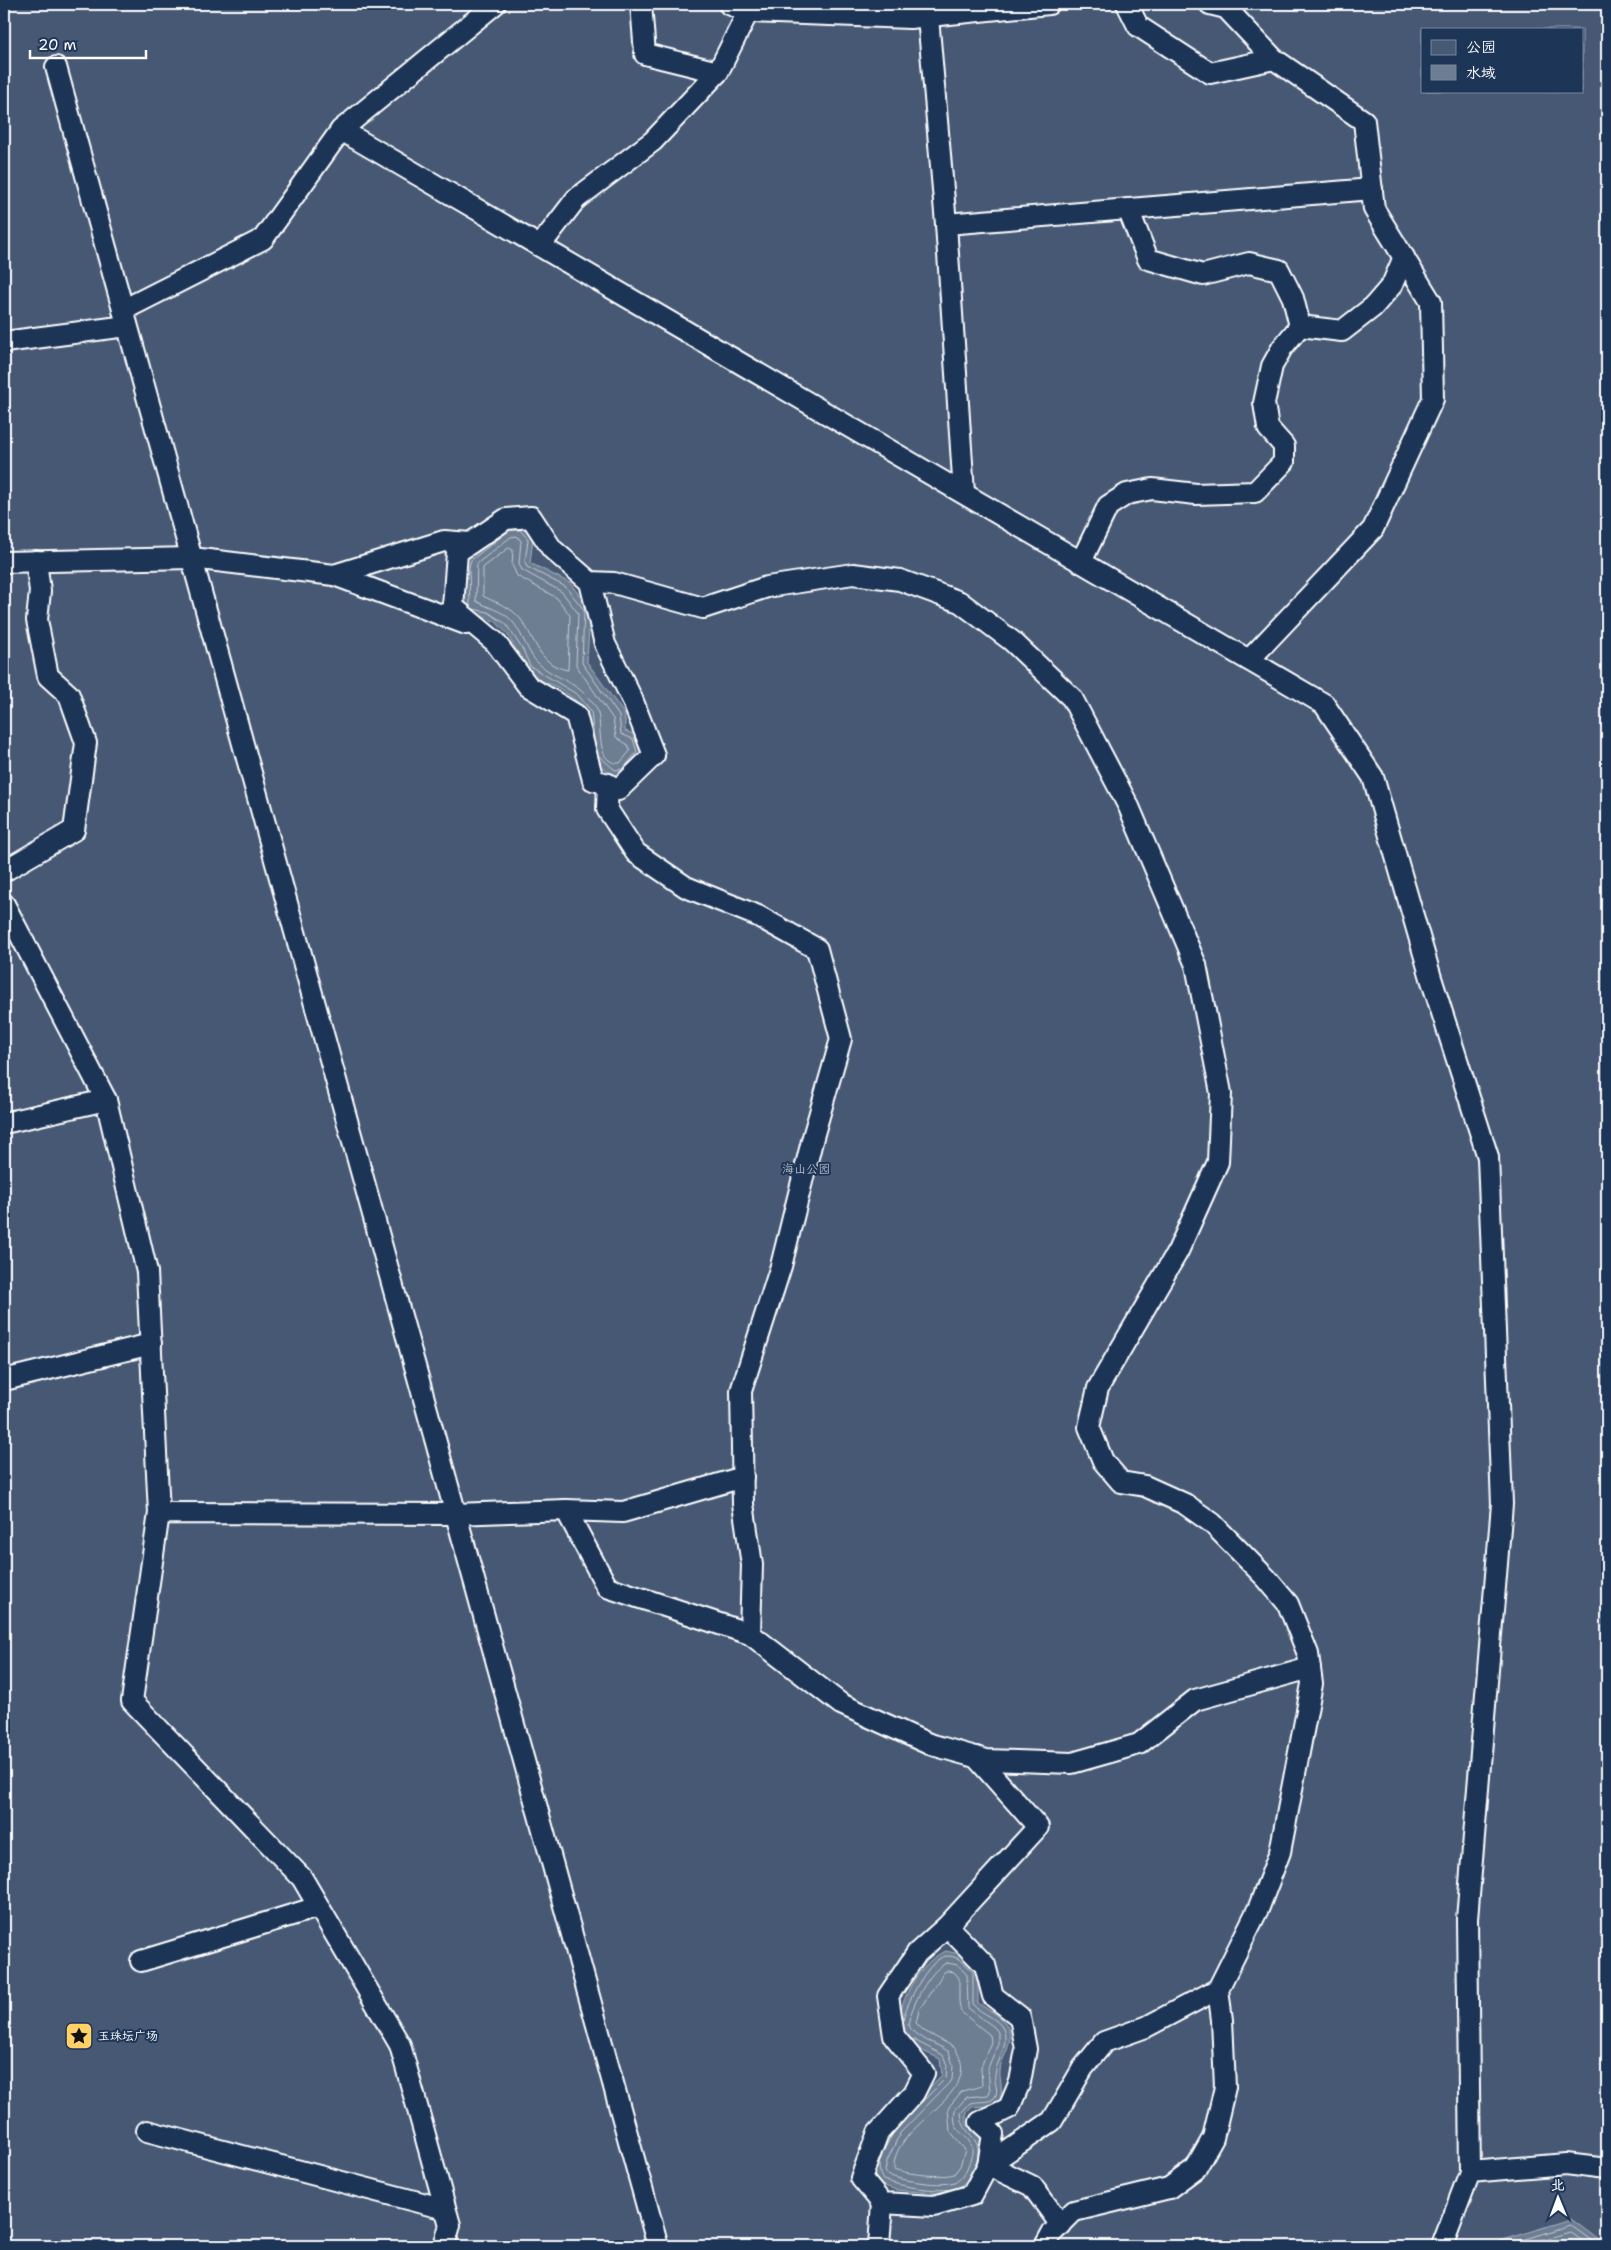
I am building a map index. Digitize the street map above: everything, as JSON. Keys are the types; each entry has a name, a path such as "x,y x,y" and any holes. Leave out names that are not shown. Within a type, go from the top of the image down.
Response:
{"lane":[{"path":"4,342 125,318 263,239 341,130 495,4"},
{"path":"641,4 644,54 718,72"},
{"path":"729,4 748,12 910,18 1049,4"},
{"path":"1127,4 1138,26 1210,74 1274,59"},
{"path":"1210,4 1226,8 1274,59 1364,121 1374,209 1431,302 1433,399 1373,529 1249,660"},
{"path":"540,246 576,199 653,140 718,72 748,12"},
{"path":"928,16 946,224 964,493"},
{"path":"56,66 658,2246"},
{"path":"341,130 1324,704 1372,777 1431,978 1488,1158 1502,1504 1467,1919 1470,2172 1442,2246"},
{"path":"946,224 1372,188"},
{"path":"1081,562 1108,506 1127,494 1152,489 1196,494 1254,492 1284,462 1284,446 1268,428 1264,403 1272,366 1300,326 1293,298 1279,270 1249,264 1203,275 1148,259 1128,209"},
{"path":"1300,326 1342,331 1373,307 1392,286 1404,257"},
{"path":"531,517 552,549 590,582 606,644 632,700 654,755 618,790 608,784 593,780 576,715 528,686 495,642 453,607 457,552 506,519 531,517"},
{"path":"334,574 444,541 470,543"},
{"path":"4,562 192,558 334,574 480,629"},
{"path":"4,870 74,830 86,742 69,695 48,676 37,620 40,591 36,561"},
{"path":"590,582 614,583 703,608 767,587 853,574 900,580 960,602 1012,641 1072,698 1129,807 1196,965 1221,1093 1218,1162 1178,1251 1098,1388 1089,1427 1103,1460 1121,1482 1145,1486 1192,1509 1212,1523 1267,1579 1288,1604 1308,1654 1312,1684 1280,1852 1259,1907 1218,1990 1222,2020 1225,2087 1212,2138 1196,2168 1169,2188 1074,2211 1052,2233 1045,2246"},
{"path":"608,784 607,810 636,853 686,887 758,916 816,950 841,1039 813,1137 781,1266 741,1391 743,1504 752,1565 750,1634"},
{"path":"4,904 106,1100 148,1272 159,1513 132,1701 302,1878 400,2045 450,2225 444,2246"},
{"path":"4,1123 106,1100"},
{"path":"4,1380 151,1344"},
{"path":"159,1513 456,1514 566,1510 623,1512 743,1477"},
{"path":"566,1510 607,1587 750,1634 841,1704 929,1744 986,1760 1072,1763 1139,1744 1195,1700 1310,1668"},
{"path":"880,2246 882,2203 861,2178 878,2133 914,2093 924,2072 894,2036 888,1996 916,1954 947,1926 1038,1827 976,1757"},
{"path":"141,1960 318,1906"},
{"path":"882,2203 934,2206 972,2195 988,2165 993,2134 980,2122 1009,2108 1020,2082 1026,2050 1020,2017 993,1996 985,1965 947,1926"},
{"path":"988,2165 1052,2121 1083,2068 1104,2042 1146,2027 1218,1990"},
{"path":"147,2131 445,2209"},
{"path":"1470,2172 1566,2164 1607,2169"},
{"path":"988,2165 1032,2186 1061,2225"}],"green space":[{"name":"海山公园","path":"4,4 1607,4 1607,2246 4,2246"}],"water":[{"path":"508,525 522,525 533,538 530,563 570,583 590,609 587,662 625,715 625,731 637,735 644,754 626,774 613,775 599,765 589,732 587,713 574,699 559,688 540,680 526,668 508,635 496,622 476,614 466,614 464,565 467,556"},
{"path":"946,1951 964,1955 978,1970 978,2003 998,2016 1007,2026 1010,2038 1000,2071 1001,2095 996,2104 972,2107 966,2114 967,2125 980,2137 984,2149 982,2160 967,2188 953,2194 896,2190 879,2184 873,2173 884,2140 914,2103 942,2075 940,2059 914,2047 896,2025 913,1982 927,1963"},
{"path":"1571,2219 1607,2246 1497,2246 1499,2241"}],"place":[{"name":"玉珠坛广场","path":"79,2036"}]}
